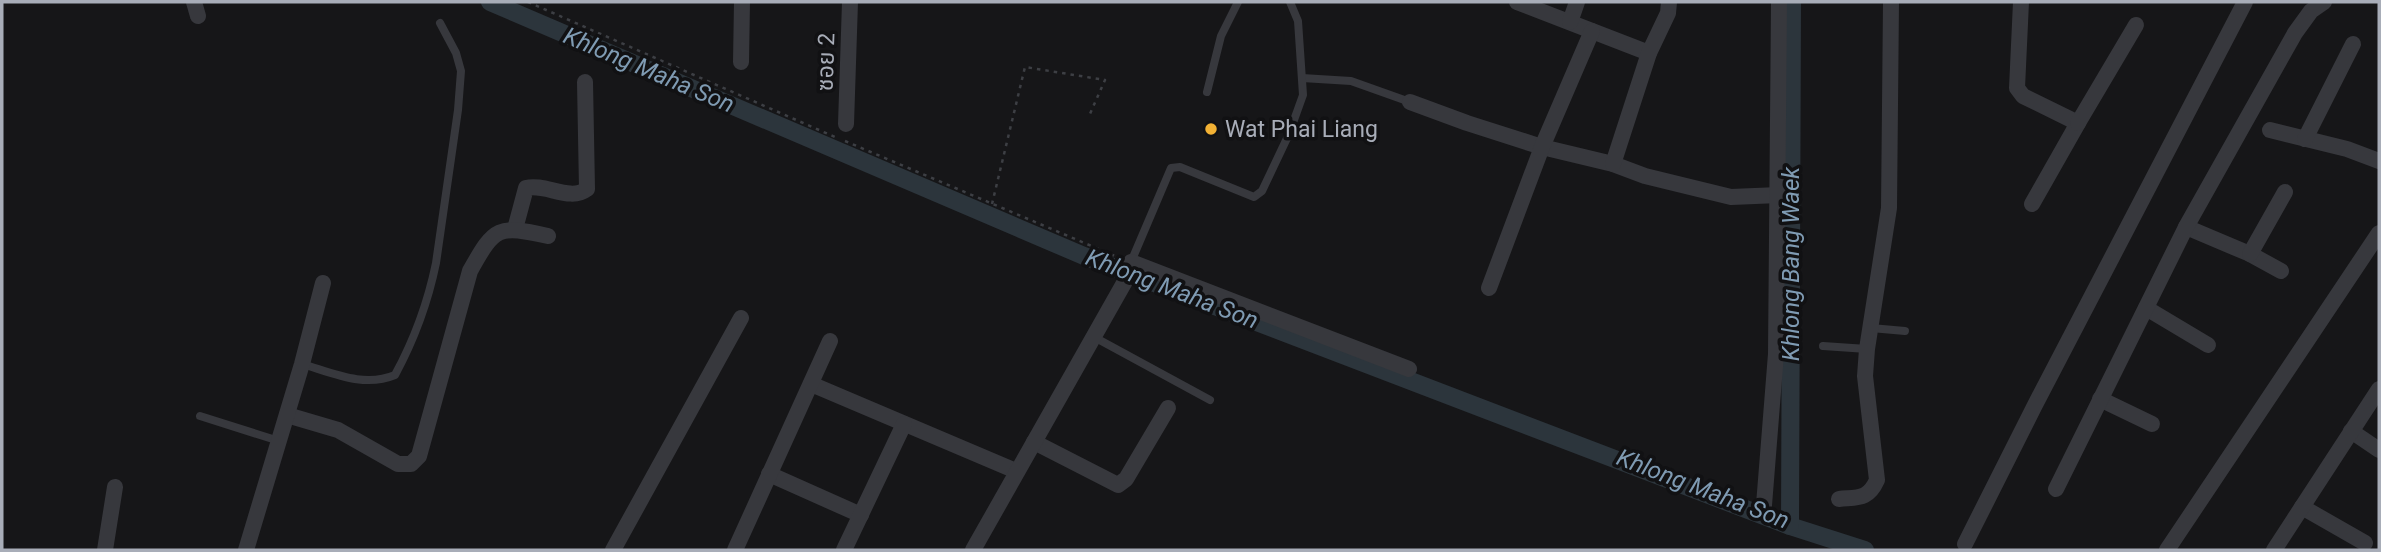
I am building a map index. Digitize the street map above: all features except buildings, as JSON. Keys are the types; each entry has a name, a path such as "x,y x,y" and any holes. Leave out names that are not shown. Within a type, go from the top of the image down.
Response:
{"street":[{"path":"741,62 742,2"},
{"name":"ซอย 2","path":"846,124 850,2"},
{"path":"1517,2 1650,53"},
{"path":"1570,22 1577,2"},
{"path":"1614,164 1650,53 1668,13 1670,2"},
{"path":"1764,505 1776,354 1779,2"},
{"path":"1839,499 1865,496 1872,492 1877,481 1866,396 1867,349 1889,208 1891,2"},
{"path":"2021,2 2017,88 2023,96 2078,123"},
{"path":"1965,544 2245,2"},
{"path":"2056,489 2186,227 2295,33 2311,11 2324,2"},
{"path":"2032,204 2136,25"},
{"path":"1489,288 1542,146 1592,31"},
{"path":"2305,139 2354,44"},
{"path":"515,229 526,188 533,186 573,194 587,189 585,82"},
{"path":"1410,102 1542,146 1614,164 1644,176 1731,197 1779,195"},
{"path":"2270,130 2347,149 2379,161"},
{"path":"2250,254 2285,192"},
{"path":"2186,227 2250,254 2281,271"},
{"path":"287,415 338,430 398,464 411,464 419,456 470,271 485,245 496,233 515,229 548,236"},
{"path":"2167,550 2379,233"},
{"path":"973,550 1132,266 1409,369"},
{"path":"246,550 302,364 323,283"},
{"path":"2146,308 2208,345"},
{"path":"612,550 741,318"},
{"path":"735,550 830,341"},
{"path":"811,384 1016,471"},
{"path":"2274,550 2379,389"},
{"path":"2100,399 2151,424"},
{"path":"1034,442 1118,485 1126,479 1168,408"},
{"path":"844,550 904,424"},
{"path":"2351,431 2379,450"},
{"path":"769,474 861,515"},
{"path":"105,550 115,487"},
{"path":"2302,507 2365,543"}],"lane":[{"path":"1207,92 1221,36 1238,2"},
{"path":"1132,266 1171,168 1180,167 1254,197 1262,191 1289,134 1303,95 1298,21 1290,2"},
{"path":"302,364 363,382 381,381 395,375 416,331 436,263 458,110 461,71 456,53 440,23"},
{"path":"1302,78 1351,81 1410,102"},
{"path":"1871,328 1905,331"},
{"path":"1094,337 1210,400"},
{"path":"1823,346 1867,349"},
{"path":"200,416 279,441"}],"path":[{"path":"528,2 1132,266"},
{"path":"992,204 1026,68 1105,80 1089,116"}],"waterway":[{"name":"Khlong Maha Son","path":"490,2 1084,256 1790,526 1865,550"},
{"name":"Khlong Bang Waek","path":"1790,526 1792,2"}],"place":[{"name":"Wat Phai Liang","path":"1211,129"}]}
